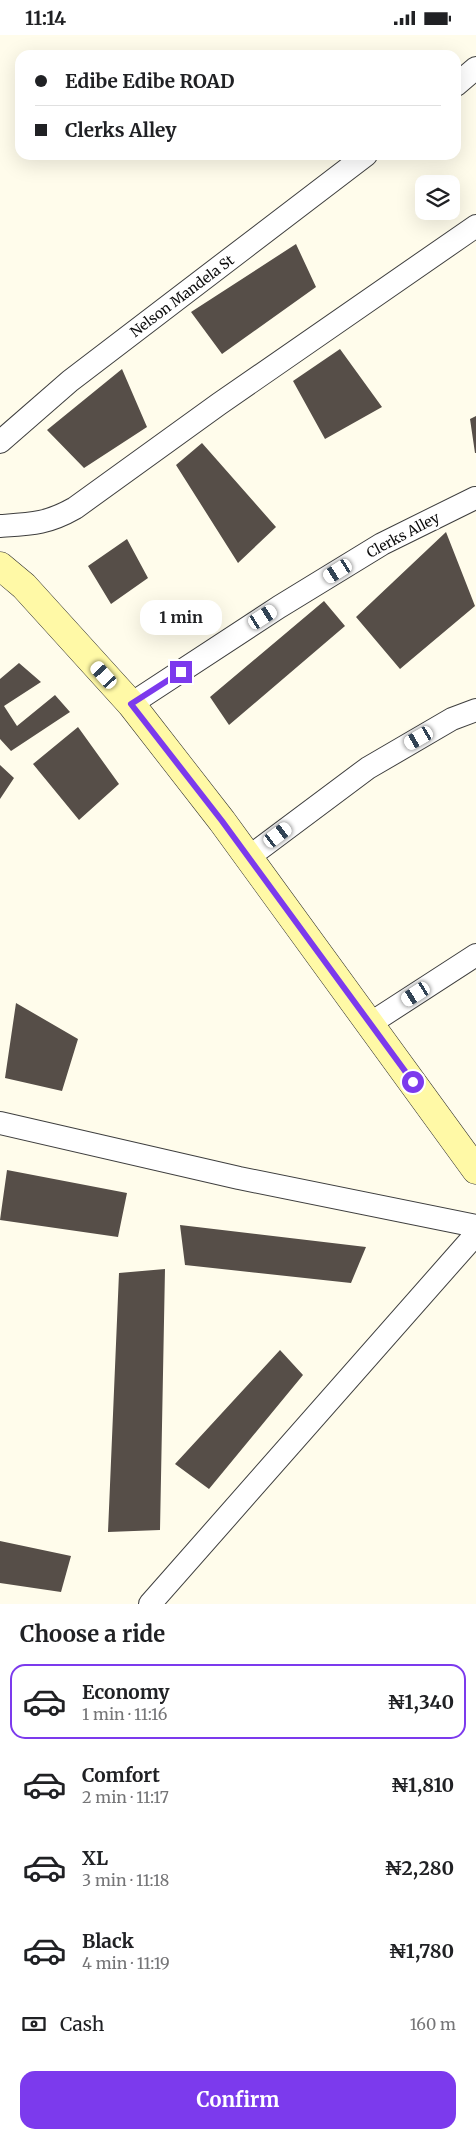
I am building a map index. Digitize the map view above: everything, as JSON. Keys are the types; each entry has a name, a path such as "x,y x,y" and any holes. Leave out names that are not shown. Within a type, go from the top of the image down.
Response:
{"main road":[{"path":"0,566 24,586 131,704 249,857 476,1170"}],"street":[{"path":"461,81 476,68"},
{"name":"Nelson Mandela St","path":"0,442 70,381 359,160"},
{"path":"0,526 40,524 58,518 75,508 97,494 219,404 476,226"},
{"name":"Clerks Alley","path":"131,704 279,607 366,554 475,498"},
{"path":"249,857 368,768 452,719 476,710"},
{"path":"371,1023 476,955"},
{"path":"0,1123 239,1178 476,1226"},
{"path":"150,1604 476,1234"}],"building":[{"path":"296,244 316,287 222,354 191,312"},
{"path":"340,349 382,407 325,439 293,381"},
{"path":"122,369 147,427 84,468 47,430"},
{"path":"476,416 476,453 475,453 470,419"},
{"path":"202,443 276,527 238,563 176,465"},
{"path":"446,532 475,606 400,669 356,617"},
{"path":"127,539 148,578 111,604 88,566"},
{"path":"324,601 345,626 229,725 210,697"},
{"path":"19,663 41,682 4,706 17,726 55,695 70,712 11,751 0,739 0,679"},
{"path":"78,727 119,784 79,820 33,764"},
{"path":"0,765 14,778 0,799"},
{"path":"16,1003 78,1039 62,1091 5,1078"},
{"path":"7,1170 127,1193 118,1237 0,1220"},
{"path":"180,1225 366,1247 351,1283 185,1265"},
{"path":"165,1269 160,1530 108,1532 119,1273"},
{"path":"280,1350 303,1375 209,1489 175,1464"},
{"path":"0,1541 71,1556 61,1592 0,1583"}],"route":[{"path":"181,672 131,704 222,821 413,1082"}]}
